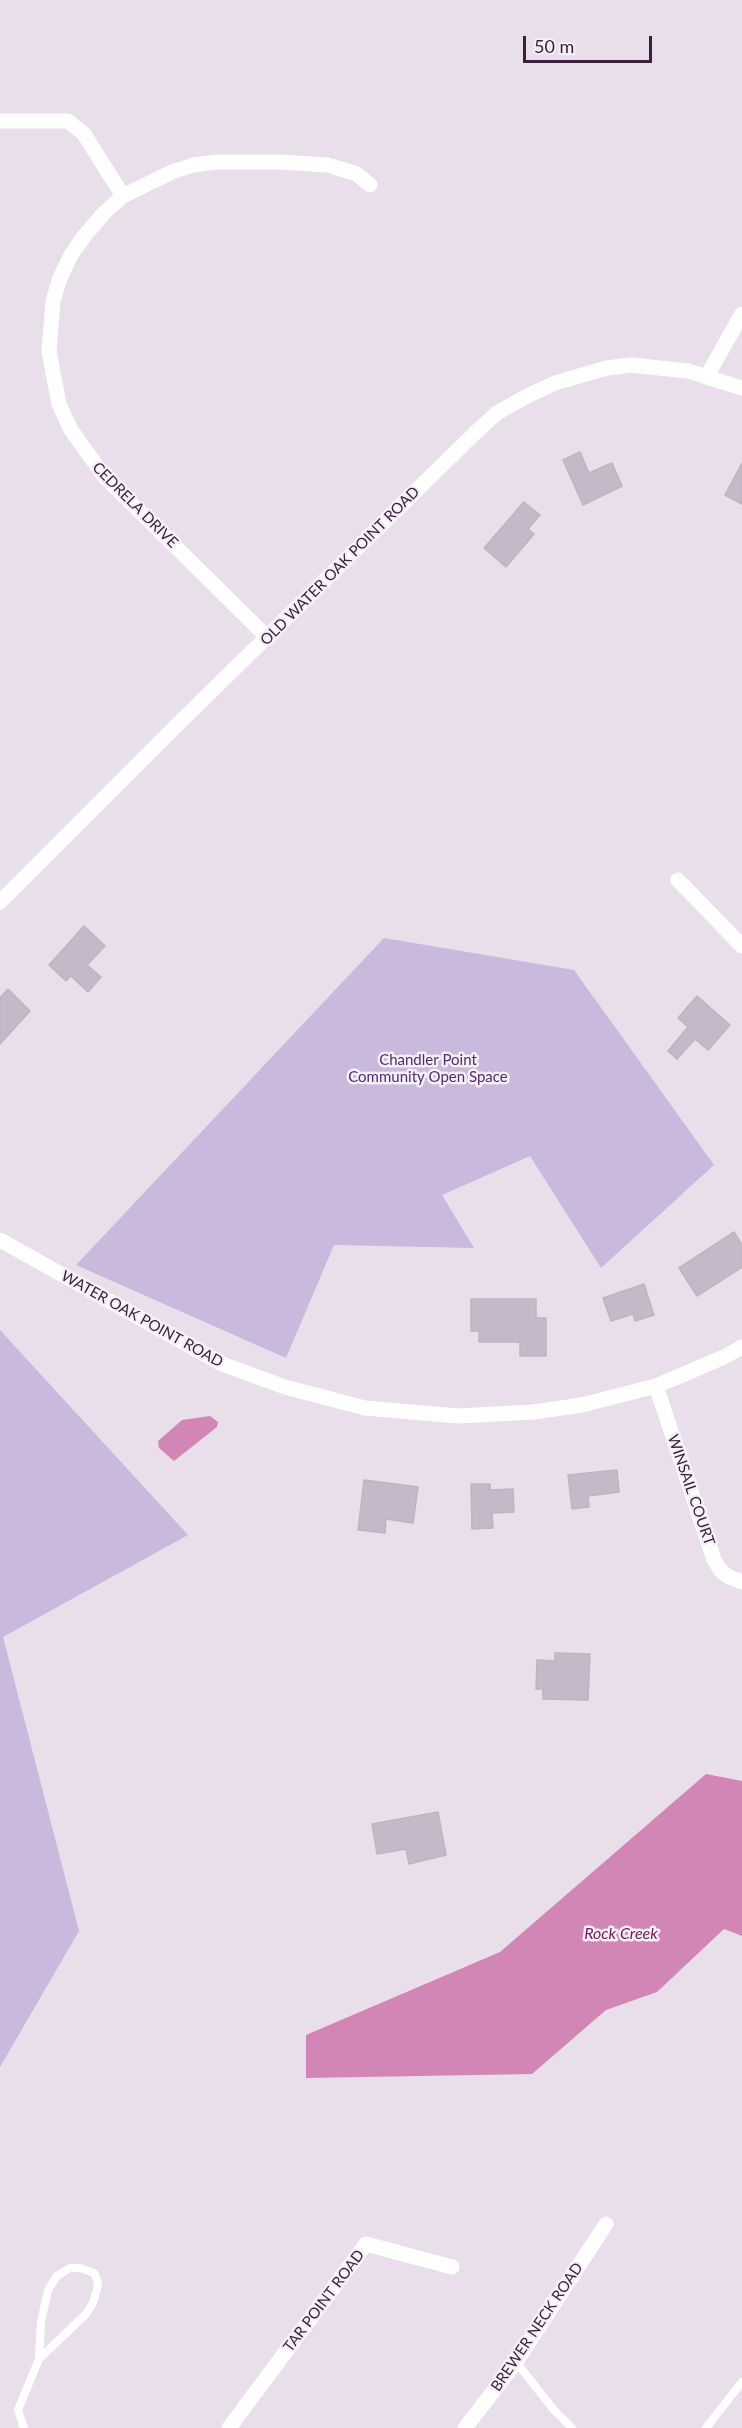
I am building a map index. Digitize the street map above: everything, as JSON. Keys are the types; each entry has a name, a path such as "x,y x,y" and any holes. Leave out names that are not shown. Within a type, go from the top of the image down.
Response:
{"street":[{"path":"0,121 68,121 84,134 123,196"},
{"name":"CEDRELA DRIVE","path":"268,638 104,476 71,430 60,404 49,351 53,300 71,255 105,212 123,196 172,172 193,165 217,162 328,165 357,174 370,185"},
{"path":"707,376 742,314"},
{"name":"OLD WATER OAK POINT ROAD","path":"0,902 178,724 497,413 527,396 579,375 632,365 688,371 742,388"},
{"path":"678,880 742,946"},
{"name":"WATER OAK POINT ROAD","path":"0,1240 222,1364 285,1387 365,1408 458,1416 534,1412 582,1405 656,1386 742,1347"},
{"name":"WINSAIL COURT","path":"656,1386 714,1560 721,1571 742,1582"},
{"name":"BREWER NECK ROAD","path":"465,2428 516,2362 606,2224"},
{"name":"TAR POINT ROAD","path":"229,2428 366,2244 452,2267"}],"lane":[{"path":"24,2428 18,2410 39,2359 48,2290 57,2276 70,2268 80,2268 94,2274 98,2282 97,2289 93,2303 86,2314 39,2359"},
{"path":"516,2362 554,2410 572,2428"},
{"path":"706,2428 742,2382"}],"green space":[{"name":"Chandler Point Community Open Space","path":"384,938 574,970 714,1165 601,1268 530,1156 442,1195 474,1248 334,1245 286,1358 76,1265"},
{"path":"0,1330 188,1535 3,1637 79,1931 0,2067"}],"water":[{"path":"210,1416 218,1422 217,1427 174,1461 159,1448 158,1441 182,1420"},
{"name":"Rock Creek","path":"706,1774 742,1781 742,1936 724,1929 657,1992 606,2010 532,2074 306,2078 306,2035 500,1952"}],"building":[{"path":"580,452 589,473 612,463 622,486 583,505 563,460"},
{"path":"742,463 742,504 725,495"},
{"path":"524,502 540,515 528,529 534,534 506,567 484,548"},
{"path":"84,926 105,946 87,965 101,977 88,992 71,976 66,981 49,965"},
{"path":"8,989 30,1011 0,1044 0,998"},
{"path":"697,996 730,1025 708,1050 695,1039 677,1059 668,1051 688,1027 678,1018"},
{"path":"734,1232 742,1245 742,1267 697,1296 679,1268"},
{"path":"644,1284 654,1315 635,1321 633,1314 611,1321 603,1298"},
{"path":"471,1299 536,1299 536,1318 546,1318 546,1356 520,1356 520,1342 479,1342 479,1331 471,1331"},
{"path":"617,1470 619,1492 588,1496 589,1507 572,1509 568,1475"},
{"path":"364,1480 418,1487 413,1523 386,1519 385,1533 358,1530"},
{"path":"471,1484 490,1484 490,1490 513,1489 514,1512 492,1513 493,1528 472,1529"},
{"path":"555,1653 590,1654 588,1700 543,1699 543,1689 536,1689 537,1660 555,1661"},
{"path":"438,1812 446,1855 409,1864 406,1849 377,1854 372,1824"}]}
